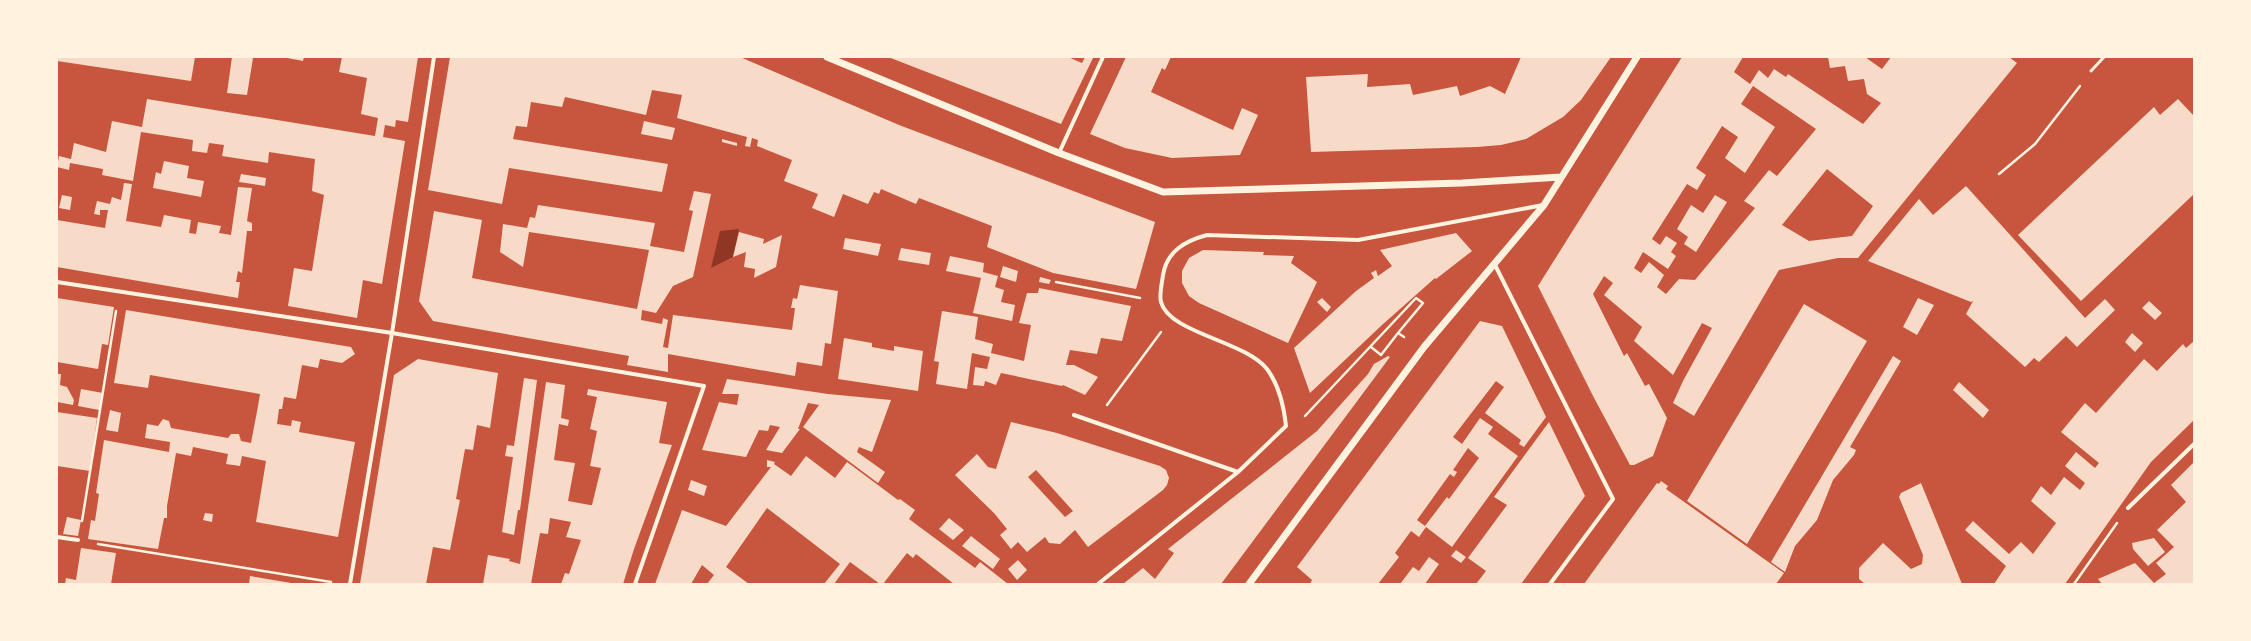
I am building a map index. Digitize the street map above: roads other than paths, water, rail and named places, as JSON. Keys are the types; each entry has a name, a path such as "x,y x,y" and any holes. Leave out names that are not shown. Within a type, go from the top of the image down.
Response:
{"street":[{"path":"350,584 392,333 434,57"},
{"path":"828,57 1059,153 1163,192 1462,183 1561,177"},
{"path":"1059,153 1103,57"},
{"path":"1249,584 1424,347 1544,205 1637,57"},
{"path":"1098,584 1238,472 1286,426 1283,403 1267,369 1249,354 1171,319 1160,302 1164,266 1176,248 1189,240 1207,235 1358,240 1544,205"},
{"path":"1494,263 1613,499 1550,584"},
{"path":"57,282 119,293 392,333 704,386 635,584"},
{"path":"1074,415 1238,472"},
{"path":"2128,508 2194,444"},
{"path":"57,537 78,540"}],"lane":[{"path":"2091,71 2104,57"}]}
